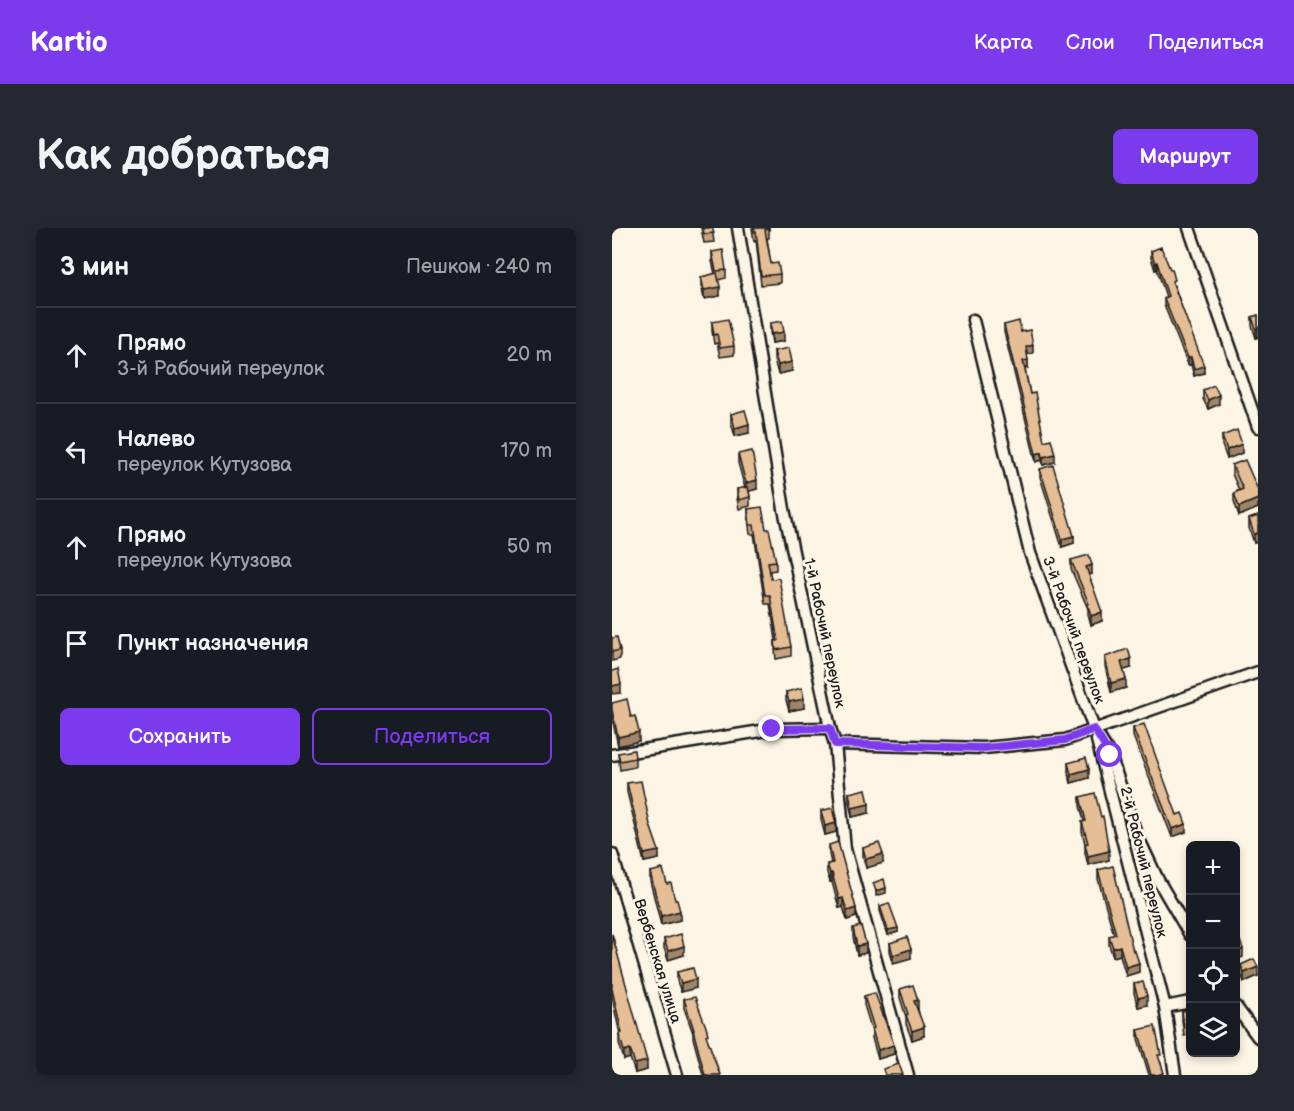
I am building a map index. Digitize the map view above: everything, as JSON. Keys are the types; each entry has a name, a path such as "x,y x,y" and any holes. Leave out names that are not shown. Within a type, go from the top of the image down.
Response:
{"street":[{"name":"1-й Рабочий переулок","path":"738,228 784,509 835,744 845,849 908,1075"},
{"path":"1189,228 1258,427"},
{"name":"3-й Рабочий переулок","path":"973,320 1030,553 1094,729 1110,755 1136,834 1158,880 1186,927"},
{"path":"835,744 984,748 1065,740 1258,672"},
{"path":"612,755 772,729 830,728"},
{"name":"2-й Рабочий переулок","path":"1094,729 1165,1007 1175,1075"},
{"name":"Вербенская улица","path":"613,861 677,1075"},
{"path":"1165,1007 1186,1003"},
{"path":"1240,1012 1258,1036"}],"building":[{"path":"703,228 712,228 714,233 704,234"},
{"path":"754,228 769,228 765,230 771,264 778,263 780,274 761,276"},
{"path":"1161,247 1172,269 1175,280 1172,281 1204,366 1194,369 1191,357 1188,358 1164,298 1168,296 1151,251"},
{"path":"723,250 726,270 716,271 712,252"},
{"path":"717,273 720,287 704,290 701,277"},
{"path":"1258,315 1258,328 1256,329 1252,317"},
{"path":"728,319 734,346 720,348 717,334 714,335 712,322"},
{"path":"782,321 784,332 772,334 770,323"},
{"path":"1019,321 1021,332 1030,330 1033,345 1026,347 1028,360 1023,361 1030,394 1035,393 1044,441 1051,439 1055,454 1043,457 1042,452 1036,454 1004,325"},
{"path":"789,348 792,362 778,365 774,351"},
{"path":"1214,385 1219,395 1208,400 1203,390"},
{"path":"745,410 749,424 735,428 731,414"},
{"path":"1237,430 1242,444 1227,450 1222,436"},
{"path":"752,451 757,480 746,483 738,454"},
{"path":"1245,460 1258,490 1258,499 1239,507 1234,493 1243,489 1232,465"},
{"path":"1053,465 1074,536 1062,539 1040,469"},
{"path":"748,487 750,497 739,500 737,489"},
{"path":"762,507 776,561 768,562 771,579 779,578 791,647 776,650 775,641 778,641 770,595 765,595 754,525 750,525 748,509"},
{"path":"1258,516 1258,533 1254,534 1249,519"},
{"path":"1089,555 1092,565 1086,567 1102,612 1091,616 1089,604 1071,560"},
{"path":"617,637 620,650 612,652 612,638"},
{"path":"1128,649 1131,659 1121,662 1126,679 1111,683 1105,657"},
{"path":"618,669 621,684 612,686 612,671"},
{"path":"802,688 804,699 789,702 786,692"},
{"path":"627,699 631,717 635,716 639,732 618,737 612,703"},
{"path":"1144,724 1177,815 1182,813 1186,824 1172,829 1133,728"},
{"path":"634,750 635,758 620,761 618,753"},
{"path":"1086,758 1089,769 1071,774 1068,763"},
{"path":"641,781 650,825 659,851 644,854 627,783"},
{"path":"866,789 869,804 852,808 849,793"},
{"path":"1095,793 1101,817 1103,816 1109,851 1088,856 1085,844 1088,843 1082,822 1086,821 1080,797"},
{"path":"832,808 836,823 825,826 821,811"},
{"path":"838,842 856,908 847,911 843,898 839,899 832,873 827,864 833,863 829,845"},
{"path":"879,843 883,854 866,859 863,848"},
{"path":"1113,866 1133,951 1139,963 1126,967 1120,946 1113,948 1109,936 1116,934 1098,870"},
{"path":"663,869 667,884 671,883 680,911 661,916 650,872"},
{"path":"884,879 886,888 876,891 873,883"},
{"path":"889,903 898,928 888,930 880,906"},
{"path":"861,926 866,944 857,946 853,928"},
{"path":"612,934 647,1061 635,1064 630,1049 624,1051 619,1034 622,1033 612,989"},
{"path":"681,934 684,946 668,951 664,939"},
{"path":"907,937 911,949 893,955 890,943"},
{"path":"1254,959 1258,967 1244,973 1241,965"},
{"path":"693,968 696,979 681,983 677,972"},
{"path":"1143,982 1147,996 1138,998 1134,984"},
{"path":"913,985 918,1000 914,1001 924,1027 912,1031 900,989"},
{"path":"875,993 894,1045 878,1050 864,996"},
{"path":"695,997 720,1075 705,1075 684,999"},
{"path":"1182,1011 1186,1011 1186,1027 1184,1027"},
{"path":"1155,1026 1161,1055 1158,1055 1164,1073 1151,1075 1138,1030"},
{"path":"899,1064 903,1075 885,1075 883,1069"}],"route":[{"path":"772,729 830,728 835,744 984,748 1065,740 1094,729 1110,755"}]}
